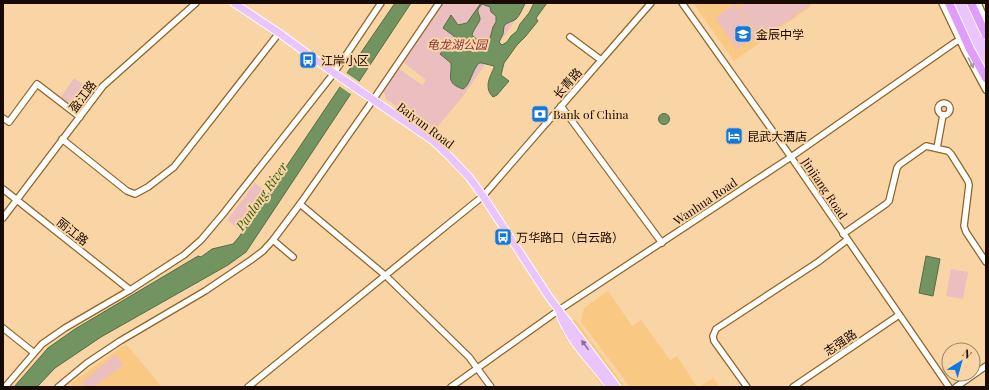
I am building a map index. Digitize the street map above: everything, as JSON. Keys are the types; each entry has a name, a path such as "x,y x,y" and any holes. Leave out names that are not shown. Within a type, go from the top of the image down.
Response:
{"highway":[{"path":"949,3 970,49 986,78"},
{"path":"971,3 986,35"}],"main road":[{"name":"Baiyun Road","path":"234,3 432,140 447,154 469,177 483,196 549,297 617,387"},
{"path":"957,3 986,51"},
{"path":"963,3 986,63"},
{"name":"Baiyun Road","path":"559,310 565,328 584,355 610,387"}],"street":[{"name":"盈江路","path":"3,218 102,86 196,3"},
{"path":"5,387 33,352 42,344 65,328 130,290 184,254 201,240 337,75 381,3"},
{"path":"60,386 87,363 120,341 204,291 263,251 300,204 439,3"},
{"name":"长青路","path":"248,387 483,196 651,3"},
{"name":"Jinjiang Road","path":"682,3 791,157 949,387"},
{"path":"942,3 959,40 986,90"},
{"path":"978,3 986,21"},
{"name":"Wanhua Road","path":"451,387 559,310 791,157 986,21"},
{"name":"Wanhua Road","path":"973,30 986,27"},
{"path":"62,139 127,190 135,194 174,167 279,33"},
{"path":"570,37 601,60"},
{"path":"3,118 9,122 37,84 80,117"},
{"path":"561,106 662,243"},
{"path":"937,148 943,115"},
{"path":"843,234 889,201 899,165 923,148 930,146 948,151 968,181 969,185 964,226 966,232 986,262"},
{"name":"丽江路","path":"3,189 130,290"},
{"path":"300,204 386,276 469,357 491,387"},
{"path":"273,240 293,257"},
{"path":"747,387 714,341 713,336 716,329 818,262 847,240"},
{"name":"志强路","path":"793,387 899,315"},
{"path":"3,328 33,352"},
{"path":"956,387 986,366"}],"shaded area":[{"path":"395,3 411,3 246,252 228,265 101,337 55,368 37,387 14,387 48,348 75,329 198,256 201,257 212,249 233,244 340,87 347,73"},
{"path":"481,3 525,3 516,19 504,26 503,34 499,42 502,45 507,42 517,31 534,3 547,3 536,18 538,21 517,45 504,63 501,75 509,81 497,95 493,97 490,94 488,83 494,66 479,63 467,85 463,89 457,87 452,82 450,75 451,63 440,54 449,43 453,45 457,40 443,28 451,15 458,25 467,23","holes":["482,4 490,7 491,12 496,16 496,22 490,38 484,46 472,35 480,20 478,9"]},
{"name":"金辰中学","path":"693,3 809,3 811,6 734,61"},
{"path":"664,113 668,115 670,119 668,123 664,125 660,123 658,119 660,115"},
{"path":"926,256 940,259 933,296 919,293"},
{"path":"608,291 632,326 641,320 670,360 677,356 697,387 630,387 581,322 584,308"},
{"path":"575,319 625,387 603,387 560,330"},
{"path":"126,344 162,387 73,387 70,384"},
{"path":"713,378 720,387 699,387"}],"green space":[{"name":"龟龙湖公园","path":"443,3 527,3 464,95 433,132 386,99 383,89 398,68 422,85 426,80 403,62"},
{"path":"746,3 807,3 809,6 761,39 739,8"},
{"path":"735,4 757,36 737,49 715,18"},
{"path":"74,78 84,85 70,104 61,97"},
{"path":"255,183 268,193 239,230 227,220"},
{"path":"951,269 968,272 963,299 946,296"},
{"path":"115,355 123,365 94,387 86,387 82,382"}],"pier":[{"path":"345,72 361,83 352,95 339,86"}],"place":[{"name":"金辰中学","path":"743,34"},
{"name":"江岸小区","path":"308,60"},
{"name":"Bank of China","path":"540,114"},
{"name":"昆武大酒店","path":"734,136"},
{"name":"万华路口（白云路）","path":"503,237"}],"water label":[{"name":"Panlong River","path":"261,196"}]}
